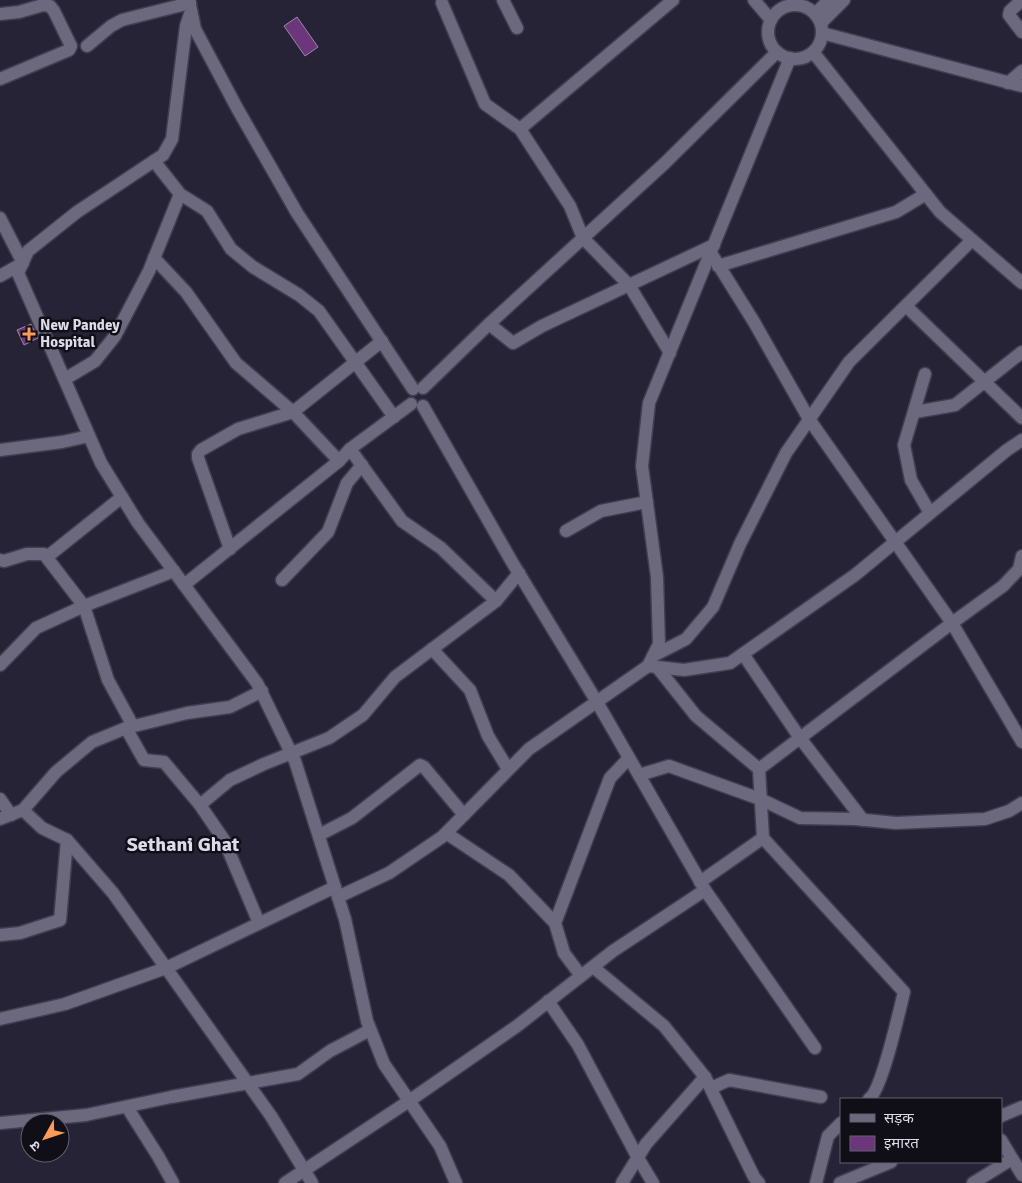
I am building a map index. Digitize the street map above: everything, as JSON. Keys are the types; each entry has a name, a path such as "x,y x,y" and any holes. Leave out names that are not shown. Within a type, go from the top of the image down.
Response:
{"street":[{"path":"503,0 517,28"},
{"path":"520,129 673,0"},
{"path":"754,0 772,20"},
{"path":"829,0 819,23 820,44 813,52 802,58 790,58 777,52 770,42 768,31 772,20 778,12 787,6 798,3 807,8 819,23 1022,86"},
{"path":"819,23 844,0"},
{"path":"1022,0 1010,11 1009,15 1010,19 1022,32"},
{"path":"442,3 485,104 520,129 570,206 582,238 629,285 670,353"},
{"path":"87,46 111,26 122,20 190,4"},
{"path":"190,4 172,139 163,155 77,212 28,251 18,273 101,463 138,523 258,683 292,753 345,919 366,1021 384,1064 440,1146 456,1183"},
{"path":"184,585 339,461 350,449 394,417 429,399 428,392 418,389 382,341 293,205 237,108 195,28 190,4"},
{"path":"0,14 19,12 43,5 50,6 72,46 69,50 0,79"},
{"path":"777,52 665,163 409,398 417,405 597,702 702,886 815,1048"},
{"path":"813,52 940,212 1022,283"},
{"path":"653,663 659,644 657,578 642,466 649,403 790,58"},
{"path":"1008,83 1022,71"},
{"path":"154,161 180,194 207,211 231,249 253,267 299,295 319,311 394,417"},
{"path":"64,379 95,361 114,336 149,271 180,194"},
{"path":"718,266 896,212 926,194"},
{"path":"0,218 22,263"},
{"path":"0,1018 65,1004 166,968 259,923 389,872 446,833 529,749 686,639 713,606 740,544 786,452 849,362 972,240"},
{"path":"712,249 718,266 810,418 952,622 1022,742"},
{"path":"489,324 513,343 542,326 712,249"},
{"path":"154,258 186,292 236,363 293,412 339,461"},
{"path":"0,276 22,263"},
{"path":"906,306 1022,418"},
{"path":"230,549 198,454 201,450 238,429 293,412 382,341"},
{"path":"915,412 955,405 1022,352"},
{"path":"925,374 904,445 912,480 930,513"},
{"path":"0,450 62,442 89,436"},
{"path":"653,663 684,670 730,663 855,575 930,513 1021,443"},
{"path":"350,449 402,521 442,548 496,601"},
{"path":"282,580 328,532 347,483 362,465"},
{"path":"47,557 122,496"},
{"path":"566,531 601,511 647,502"},
{"path":"0,560 4,562 27,554 44,554 84,606 108,680 144,760 164,762 200,805 224,840 259,923"},
{"path":"759,769 952,622 1003,586 1021,565"},
{"path":"0,665 36,628 84,606 174,571"},
{"path":"200,805 230,780 329,738 363,715 395,677 496,601 519,573"},
{"path":"432,649 470,690 488,736 508,769"},
{"path":"743,654 800,738 863,820"},
{"path":"653,663 696,716 759,769 763,838 904,992 884,1066 873,1096 870,1098"},
{"path":"12,815 56,772 92,742 130,727 187,713 230,707 262,691"},
{"path":"555,923 610,778 629,758"},
{"path":"319,835 352,818 420,765 424,767 464,815"},
{"path":"639,775 669,766 760,799 800,818 896,823 984,819 1008,811 1022,803"},
{"path":"0,799 12,815 67,840 113,893 271,1116 312,1183"},
{"path":"446,833 509,875 555,923 564,953 581,976"},
{"path":"285,1183 409,1101 517,1026 763,838"},
{"path":"0,935 20,933 60,920 67,840"},
{"path":"592,967 664,1026 708,1082 754,1177 759,1183"},
{"path":"548,1001 578,1046 653,1183"},
{"path":"638,1004 672,1020"},
{"path":"0,1123 86,1115 298,1074 330,1051 370,1030"},
{"path":"622,1183 646,1144 708,1082 729,1080 821,1097"},
{"path":"127,1107 173,1183"},
{"path":"1002,1116 1022,1107"},
{"path":"816,1183 828,1136 840,1124"},
{"path":"1002,1142 1022,1175"},
{"path":"973,1183 1012,1159"},
{"path":"840,1183 889,1163"}],"building":[{"path":"297,17 318,47 305,56 284,26"},
{"path":"31,324 38,338 24,345 17,330"}],"place":[{"name":"New Pandey Hospital","path":"29,334"}],"district":[{"name":"Sethani Ghat","path":"183,844"}]}
